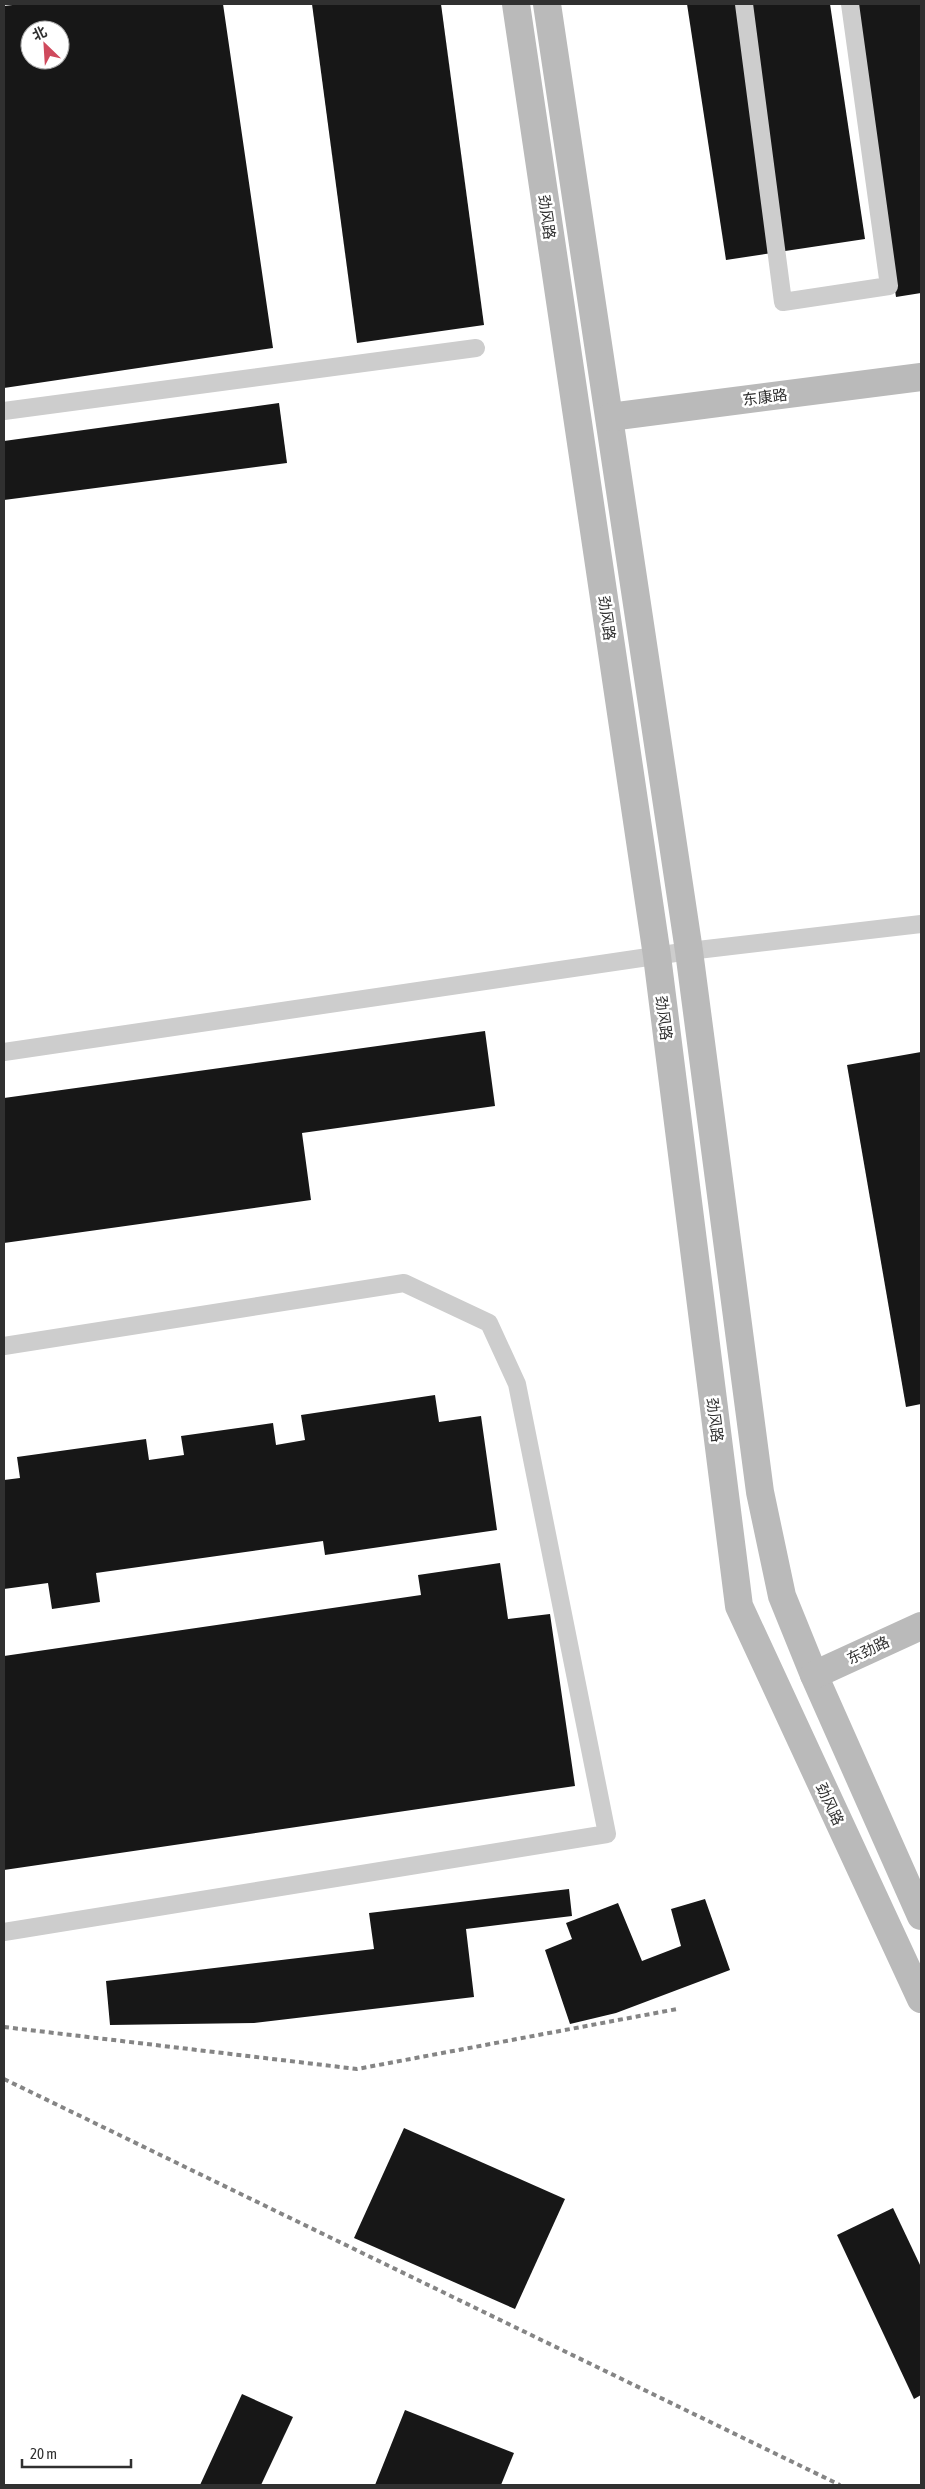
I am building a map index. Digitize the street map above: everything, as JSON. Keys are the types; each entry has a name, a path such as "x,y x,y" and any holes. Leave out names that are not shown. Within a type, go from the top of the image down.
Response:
{"street":[{"name":"劲风路","path":"516,4 657,956 740,1606 921,1999"},
{"path":"547,4 689,951 760,1492 782,1596 814,1675 921,1916"},
{"name":"东康路","path":"610,417 921,377"},
{"name":"东劲路","path":"814,1675 921,1626"}],"lane":[{"path":"744,4 783,302 889,286 850,4"},
{"path":"4,411 476,348"},
{"path":"4,1052 689,951 921,924"},
{"path":"4,1346 404,1283 488,1323 517,1384 607,1834 4,1932"}],"building":[{"path":"21,4 223,4 273,348 4,388 4,6"},
{"path":"312,4 441,4 484,325 357,343"},
{"path":"687,4 830,4 865,239 726,260"},
{"path":"855,4 921,4 921,293 896,297"},
{"path":"279,403 287,463 4,500 4,441"},
{"path":"485,1031 495,1106 302,1133 311,1200 4,1243 4,1098"},
{"path":"921,1052 921,1404 906,1407 847,1065"},
{"path":"435,1395 439,1422 481,1416 497,1530 325,1555 323,1541 96,1573 100,1602 52,1609 48,1583 4,1589 4,1480 20,1478 17,1457 146,1439 149,1460 184,1455 181,1436 273,1423 276,1445 305,1440 301,1415"},
{"path":"500,1563 508,1619 550,1614 575,1786 4,1870 4,1656 421,1595 418,1575"},
{"path":"569,1889 572,1916 466,1929 474,1997 254,2023 110,2025 106,1981 374,1949 369,1913"},
{"path":"705,1899 730,1970 616,2013 570,2024 545,1950 572,1939 566,1923 618,1903 642,1961 681,1946 671,1909"},
{"path":"404,2128 565,2199 515,2309 354,2238"},
{"path":"893,2208 921,2267 921,2395 914,2399 837,2235"},
{"path":"242,2394 293,2417 261,2485 200,2485"},
{"path":"405,2410 514,2453 501,2485 375,2485"}],"railway":[{"path":"4,2027 357,2069 677,2009"},
{"path":"4,2079 840,2485"}]}
